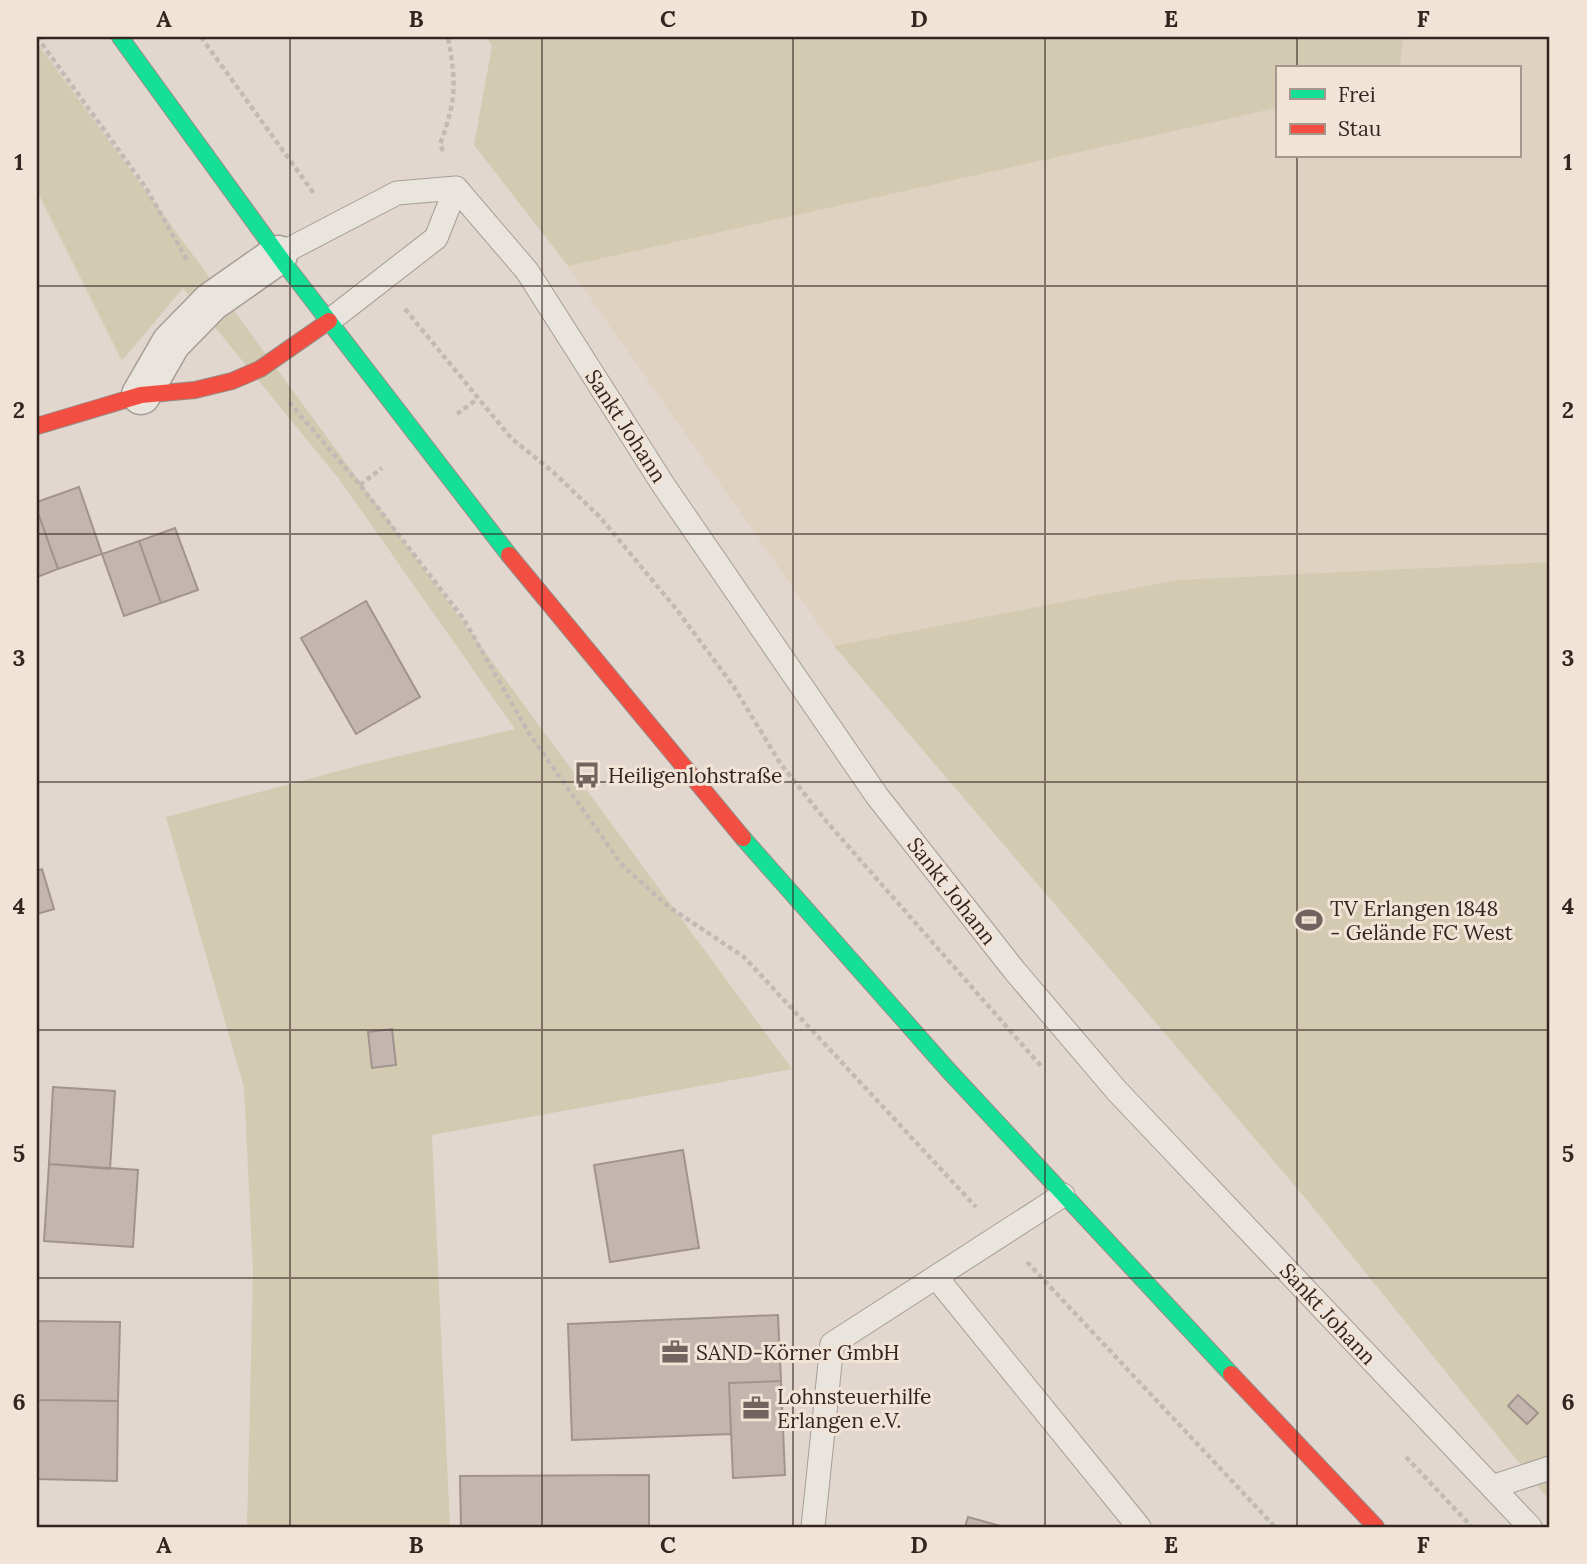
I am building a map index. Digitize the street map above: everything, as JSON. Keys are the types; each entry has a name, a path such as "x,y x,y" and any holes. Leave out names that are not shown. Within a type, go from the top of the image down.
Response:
{"main road":[{"path":"120,37 278,255 564,623 668,751 810,916 1063,1195 1376,1527"},
{"path":"37,426 141,395 195,390 260,369 329,321"}],"street":[{"path":"141,395 171,343 211,302 278,255"}],"lane":[{"path":"278,255 397,193 456,188 436,239 329,321"},
{"name":"Sankt Johann","path":"456,188 527,271 664,486 877,796 1014,970 1117,1091 1530,1527"},
{"path":"813,1527 832,1344 1063,1195"},
{"path":"936,1277 1139,1527"},
{"path":"1492,1487 1550,1468"}],"path":[{"path":"37,37 146,188 211,302"},
{"path":"201,37 303,179"},
{"path":"447,37 454,74 454,109 440,144 456,188"},
{"path":"382,280 485,410 511,438 554,472 600,517 677,610 734,687 780,763 826,821"},
{"path":"260,369 360,485 463,618 530,735 622,865 669,907 744,957 1275,1527"}],"shaded area":[{"path":"486,37 1403,37 1400,66 1276,66 1276,108 568,266 474,145 492,46"},
{"path":"1403,37 1550,37 1550,562 1177,580 834,646 568,266 1276,108 1276,158 1520,158 1520,66 1400,66"},
{"path":"37,43 792,1069 432,1135 450,1527 247,1527 253,1271 244,1087 166,817 365,764 515,729 339,479 183,288 122,361 37,191"},
{"name":"TV Erlangen 1848 - Gelände FC West","path":"1550,562 1550,1501 1302,1194 834,646 1177,580"}],"building":[{"path":"79,487 102,554 58,569 37,510 37,502"},
{"path":"37,510 58,569 37,577"},
{"path":"175,528 198,590 161,603 139,541"},
{"path":"139,541 161,603 124,616 102,554"},
{"path":"366,601 420,697 356,734 301,638"},
{"path":"42,869 54,909 37,914 37,871"},
{"path":"392,1029 396,1065 372,1068 368,1032"},
{"path":"53,1087 115,1091 110,1169 49,1164"},
{"path":"683,1150 699,1248 610,1262 594,1165"},
{"path":"49,1164 138,1170 133,1247 44,1241"},
{"name":"SAND-Körner GmbH","path":"778,1315 781,1381 729,1383 731,1434 572,1440 568,1324"},
{"path":"37,1321 120,1322 118,1401 37,1400"},
{"name":"Lohnsteuerhilfe Erlangen e.V.","path":"781,1381 785,1475 733,1478 729,1383"},
{"path":"1518,1395 1538,1413 1527,1424 1508,1406"},
{"path":"37,1400 118,1401 117,1481 37,1479"},
{"path":"649,1475 649,1527 461,1527 460,1476"},
{"path":"968,1517 1004,1527 965,1527"}],"traffic: fast":[{"path":"120,37 284,263 509,555"},
{"path":"743,838 949,1071 1231,1374"}],"traffic: jam":[{"path":"37,426 141,395 195,390 232,381 260,369 329,321"},
{"path":"509,555 743,838"},
{"path":"1231,1374 1376,1527"}],"place":[{"name":"Heiligenlohstraße","path":"587,775"},
{"name":"TV Erlangen 1848 - Gelände FC West","path":"1309,920"},
{"name":"SAND-Körner GmbH","path":"675,1352"},
{"name":"Lohnsteuerhilfe Erlangen e.V.","path":"756,1408"}]}
